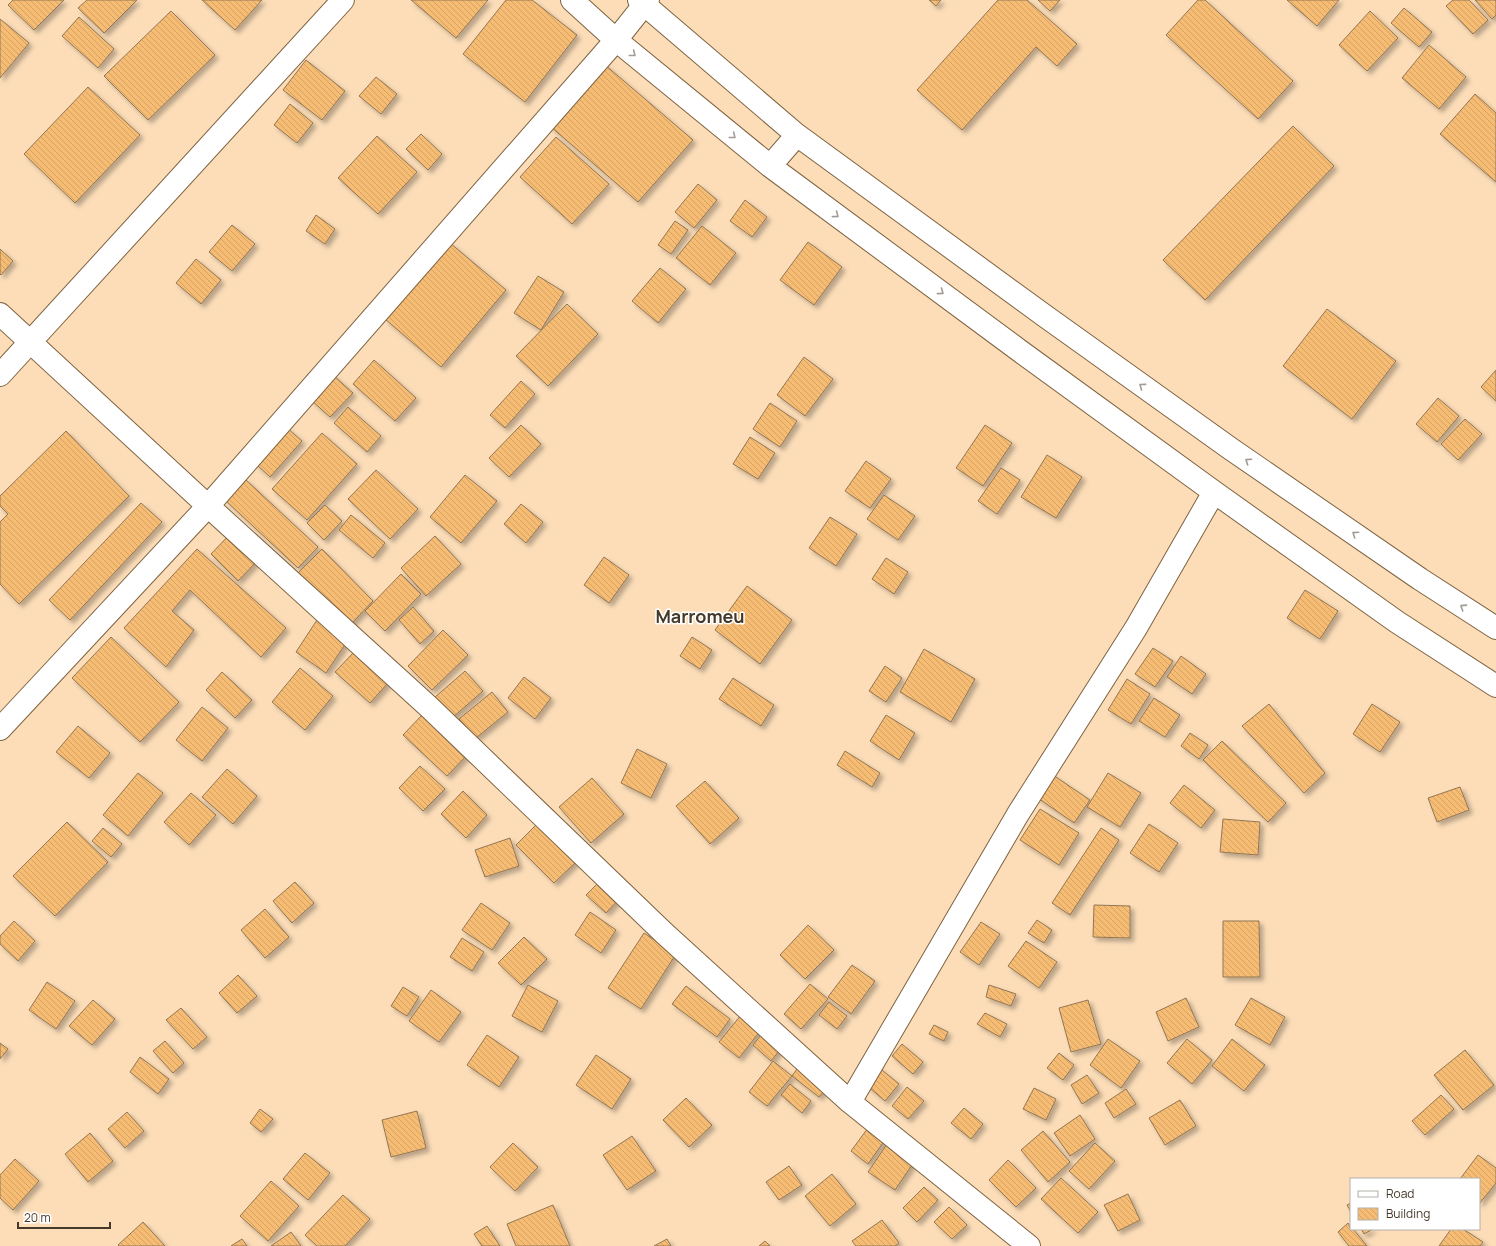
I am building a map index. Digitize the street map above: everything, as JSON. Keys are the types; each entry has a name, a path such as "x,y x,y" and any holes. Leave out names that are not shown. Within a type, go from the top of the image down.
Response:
{"street":[{"path":"0,375 343,0"},
{"path":"572,0 616,40 770,166 1214,492 1397,622 1496,686"},
{"path":"0,729 208,506 616,40 644,2 797,135 1045,316 1231,449 1420,579 1496,628"},
{"path":"770,166 797,135"},
{"path":"0,314 429,707 664,933 850,1102 1029,1246"},
{"path":"850,1102 1018,814 1136,628 1214,492"}],"building":[{"path":"13,0 64,0 34,30 8,5"},
{"path":"87,0 137,0 104,33 78,8"},
{"path":"202,0 262,0 235,30"},
{"path":"411,0 488,0 456,38"},
{"path":"506,0 532,0 577,35 525,102 463,54"},
{"path":"929,0 941,0 936,6"},
{"path":"998,0 1027,0 1077,44 1057,66 1036,47 962,130 917,90"},
{"path":"1038,0 1060,0 1050,11"},
{"path":"1198,0 1205,0 1293,81 1258,119 1166,35"},
{"path":"1287,0 1339,0 1317,26"},
{"path":"1453,0 1469,0 1488,20 1473,34 1446,6"},
{"path":"1475,0 1496,0 1496,15 1492,19"},
{"path":"1404,8 1432,32 1419,47 1391,23"},
{"path":"171,11 215,55 148,120 104,76"},
{"path":"1370,11 1398,38 1367,71 1339,45"},
{"path":"79,17 114,49 98,68 62,36"},
{"path":"0,19 29,43 0,78"},
{"path":"1429,45 1466,77 1439,109 1402,78"},
{"path":"306,60 345,91 322,120 283,90"},
{"path":"604,64 693,140 638,202 550,126"},
{"path":"376,77 397,94 381,114 359,96"},
{"path":"88,87 140,135 75,203 24,154"},
{"path":"1475,94 1496,113 1496,182 1440,134"},
{"path":"290,104 313,123 297,143 274,125"},
{"path":"1293,126 1334,166 1205,300 1163,260"},
{"path":"421,134 442,154 428,170 406,149"},
{"path":"377,136 417,172 378,214 338,178"},
{"path":"556,137 609,184 572,224 520,177"},
{"path":"698,184 717,200 694,228 675,212"},
{"path":"745,200 767,217 752,237 730,221"},
{"path":"316,215 335,229 325,244 306,231"},
{"path":"675,221 688,230 671,254 658,245"},
{"path":"232,225 255,244 232,271 209,252"},
{"path":"702,226 736,253 710,285 676,258"},
{"path":"808,242 842,267 814,305 780,280"},
{"path":"450,243 506,290 441,367 385,319"},
{"path":"0,249 13,261 1,275 0,274"},
{"path":"196,259 221,280 201,304 176,283"},
{"path":"660,268 686,289 658,323 632,301"},
{"path":"538,276 564,292 541,330 514,313"},
{"path":"567,304 598,334 548,386 516,356"},
{"path":"1327,309 1396,361 1352,419 1283,366"},
{"path":"804,357 833,379 805,416 777,395"},
{"path":"374,360 416,398 395,421 353,384"},
{"path":"1496,370 1496,401 1481,387"},
{"path":"333,375 353,393 330,417 311,400"},
{"path":"521,381 535,394 505,428 490,415"},
{"path":"1438,398 1459,416 1437,442 1416,424"},
{"path":"770,403 797,421 780,447 753,429"},
{"path":"348,407 381,436 367,452 334,423"},
{"path":"1465,419 1482,434 1458,460 1441,444"},
{"path":"521,425 541,444 509,477 489,458"},
{"path":"985,425 1012,443 983,486 956,468"},
{"path":"286,427 302,441 270,477 255,463"},
{"path":"66,431 129,496 19,604 0,584 0,522 8,514 0,506 0,496"},
{"path":"322,433 357,464 307,520 272,489"},
{"path":"750,437 775,453 758,479 733,464"},
{"path":"1047,455 1082,477 1056,518 1021,497"},
{"path":"866,461 891,479 870,508 845,491"},
{"path":"1001,468 1020,480 997,514 978,501"},
{"path":"376,470 418,509 390,539 348,499"},
{"path":"465,475 497,501 461,543 430,517"},
{"path":"245,479 318,547 298,568 225,500"},
{"path":"884,495 915,516 898,540 867,519"},
{"path":"141,503 162,522 70,620 49,600"},
{"path":"521,504 543,522 526,543 504,524"},
{"path":"325,505 342,521 324,540 307,523"},
{"path":"351,515 385,543 373,558 339,530"},
{"path":"830,517 857,534 836,566 809,548"},
{"path":"232,532 259,559 238,581 211,554"},
{"path":"435,536 461,564 426,596 401,568"},
{"path":"197,549 286,628 261,657 190,590 172,611 194,630 166,667 124,628"},
{"path":"322,549 373,601 350,625 298,573"},
{"path":"604,557 629,575 609,603 584,585"},
{"path":"886,558 908,572 894,594 872,579"},
{"path":"401,574 421,594 385,631 365,611"},
{"path":"747,586 792,620 760,664 715,630"},
{"path":"1305,590 1338,611 1320,639 1287,618"},
{"path":"413,607 434,631 420,644 399,620"},
{"path":"317,620 348,640 326,673 296,652"},
{"path":"443,630 468,655 432,690 408,666"},
{"path":"111,637 179,702 140,742 72,678"},
{"path":"692,637 712,650 700,669 680,656"},
{"path":"1153,648 1173,661 1155,687 1135,674"},
{"path":"924,649 975,679 951,722 900,692"},
{"path":"354,652 388,683 370,703 335,672"},
{"path":"1181,656 1206,674 1192,694 1167,677"},
{"path":"885,666 902,678 886,702 869,691"},
{"path":"300,668 333,696 305,730 272,702"},
{"path":"465,671 483,691 452,718 434,698"},
{"path":"222,672 252,700 235,718 206,690"},
{"path":"524,677 551,698 535,719 508,698"},
{"path":"733,678 774,705 761,726 719,699"},
{"path":"1127,679 1150,694 1131,724 1108,710"},
{"path":"492,692 508,712 476,738 459,719"},
{"path":"1154,698 1180,715 1165,737 1139,721"},
{"path":"1269,704 1325,773 1304,793 1242,726"},
{"path":"1372,704 1400,722 1380,752 1353,734"},
{"path":"202,707 228,728 202,761 176,740"},
{"path":"423,714 467,755 447,776 403,735"},
{"path":"886,715 915,733 899,760 870,741"},
{"path":"78,726 110,753 89,778 56,752"},
{"path":"1190,733 1208,745 1199,759 1181,746"},
{"path":"1222,741 1286,803 1268,822 1203,760"},
{"path":"637,749 667,764 651,798 621,783"},
{"path":"845,751 880,773 872,787 837,765"},
{"path":"420,766 445,789 423,811 399,788"},
{"path":"227,769 257,796 233,824 202,797"},
{"path":"138,773 163,793 128,836 103,815"},
{"path":"1050,773 1090,800 1074,823 1035,796"},
{"path":"1108,773 1141,793 1120,827 1087,807"},
{"path":"592,778 624,814 591,843 559,807"},
{"path":"705,781 739,818 710,844 676,806"},
{"path":"1184,785 1215,810 1201,828 1170,803"},
{"path":"1460,787 1469,810 1437,822 1428,798"},
{"path":"463,791 487,815 466,838 441,814"},
{"path":"191,793 216,815 189,845 164,822"},
{"path":"1040,809 1079,833 1059,865 1020,840"},
{"path":"1223,819 1260,822 1258,855 1220,852"},
{"path":"67,822 108,862 55,916 13,876"},
{"path":"538,823 576,862 554,883 516,845"},
{"path":"1149,824 1178,843 1159,872 1130,853"},
{"path":"103,828 122,844 111,857 92,841"},
{"path":"1101,828 1119,840 1070,915 1052,903"},
{"path":"510,838 519,866 485,877 475,850"},
{"path":"600,881 620,898 606,913 586,895"},
{"path":"295,882 314,903 292,923 273,901"},
{"path":"481,903 510,923 492,950 462,930"},
{"path":"1094,905 1130,906 1130,938 1093,937"},
{"path":"265,909 289,937 265,958 241,930"},
{"path":"590,912 616,930 601,953 575,935"},
{"path":"1037,920 1052,930 1044,943 1028,933"},
{"path":"14,921 35,941 18,961 0,944 0,936"},
{"path":"1223,921 1259,921 1260,977 1223,977"},
{"path":"981,922 1000,934 979,965 960,952"},
{"path":"808,925 834,950 805,979 780,955"},
{"path":"644,933 676,954 641,1009 608,988"},
{"path":"524,937 547,959 521,985 498,963"},
{"path":"462,938 484,952 472,971 450,957"},
{"path":"1026,941 1057,962 1039,988 1008,966"},
{"path":"852,965 875,981 851,1014 828,997"},
{"path":"238,975 257,996 237,1013 219,993"},
{"path":"47,982 75,1001 56,1029 29,1010"},
{"path":"810,984 828,999 801,1029 784,1014"},
{"path":"528,985 558,1001 542,1032 512,1016"},
{"path":"989,985 1016,994 1011,1006 986,997"},
{"path":"686,986 730,1019 717,1037 672,1004"},
{"path":"403,987 419,997 407,1016 391,1006"},
{"path":"431,990 461,1012 439,1042 409,1021"},
{"path":"1186,998 1199,1027 1168,1041 1156,1012"},
{"path":"1251,998 1285,1017 1270,1045 1235,1025"},
{"path":"93,1000 115,1019 92,1045 69,1026"},
{"path":"1088,1000 1101,1044 1071,1052 1059,1008"},
{"path":"829,1002 847,1016 837,1029 819,1015"},
{"path":"181,1008 207,1037 193,1049 166,1020"},
{"path":"985,1013 1007,1024 1000,1037 977,1024"},
{"path":"741,1015 761,1030 739,1058 719,1042"},
{"path":"934,1025 948,1032 944,1041 929,1034"},
{"path":"765,1030 783,1046 771,1061 753,1045"},
{"path":"487,1035 519,1057 499,1087 467,1065"},
{"path":"1108,1039 1140,1061 1121,1088 1090,1065"},
{"path":"1187,1039 1212,1060 1192,1084 1167,1063"},
{"path":"1232,1039 1265,1065 1244,1091 1212,1066"},
{"path":"165,1041 184,1063 173,1073 153,1051"},
{"path":"0,1043 8,1049 0,1059"},
{"path":"902,1044 923,1062 913,1074 892,1056"},
{"path":"1465,1050 1494,1085 1463,1110 1434,1075"},
{"path":"1059,1053 1074,1065 1063,1080 1047,1068"},
{"path":"596,1055 631,1079 612,1109 576,1085"},
{"path":"140,1057 169,1079 158,1094 130,1072"},
{"path":"773,1061 792,1076 767,1106 749,1092"},
{"path":"799,1066 827,1087 819,1097 792,1076"},
{"path":"877,1066 899,1084 885,1101 863,1082"},
{"path":"1087,1075 1099,1093 1082,1104 1071,1085"},
{"path":"790,1084 811,1101 802,1113 781,1095"},
{"path":"907,1087 924,1101 908,1119 892,1106"},
{"path":"1034,1088 1056,1099 1046,1120 1023,1109"},
{"path":"1126,1089 1136,1104 1114,1118 1105,1103"},
{"path":"1441,1095 1454,1109 1425,1135 1412,1121"},
{"path":"686,1098 712,1125 689,1147 663,1120"},
{"path":"1180,1100 1196,1126 1165,1145 1149,1118"},
{"path":"964,1108 983,1124 971,1139 951,1123"},
{"path":"260,1109 273,1119 261,1132 250,1123"},
{"path":"417,1111 426,1148 391,1157 382,1120"},
{"path":"127,1112 144,1131 125,1148 108,1129"},
{"path":"1080,1115 1095,1139 1070,1156 1054,1133"},
{"path":"868,1128 885,1140 868,1164 851,1151"},
{"path":"1043,1131 1070,1162 1048,1182 1021,1150"},
{"path":"90,1133 113,1161 88,1182 65,1154"},
{"path":"632,1136 656,1171 627,1190 603,1155"},
{"path":"513,1143 538,1167 515,1191 490,1167"},
{"path":"1095,1143 1115,1161 1089,1189 1069,1171"},
{"path":"887,1144 914,1162 895,1190 868,1172"},
{"path":"305,1153 330,1173 308,1200 283,1179"},
{"path":"1478,1155 1496,1168 1496,1183 1480,1203 1480,1178 1461,1178"},
{"path":"15,1159 39,1181 13,1210 0,1198 0,1175"},
{"path":"1008,1160 1036,1188 1016,1207 989,1180"},
{"path":"789,1166 802,1185 779,1200 766,1182"},
{"path":"832,1174 856,1204 830,1226 805,1196"},
{"path":"1061,1178 1098,1212 1078,1233 1041,1199"},
{"path":"271,1181 299,1206 268,1241 240,1216"},
{"path":"924,1187 938,1200 917,1222 903,1208"},
{"path":"1128,1194 1140,1220 1118,1231 1104,1205"},
{"path":"343,1195 370,1219 345,1246 317,1246 305,1235"},
{"path":"1350,1204 1350,1210 1347,1205"},
{"path":"553,1205 570,1246 516,1246 507,1224"},
{"path":"949,1207 967,1225 952,1239 934,1222"},
{"path":"882,1220 899,1243 895,1246 856,1246 852,1241"},
{"path":"143,1222 165,1246 118,1245"},
{"path":"1348,1223 1350,1230 1354,1230 1367,1246 1349,1246 1338,1232"},
{"path":"487,1226 500,1246 482,1246 474,1234"},
{"path":"1362,1230 1371,1230 1364,1234"},
{"path":"1450,1230 1465,1230 1483,1242 1480,1246 1439,1246"},
{"path":"291,1232 301,1246 271,1246"},
{"path":"242,1239 247,1246 231,1246"},
{"path":"667,1239 671,1246 654,1246"},
{"path":"765,1241 770,1246 759,1246"}],"district":[{"name":"Marromeu","path":"700,617"}]}
